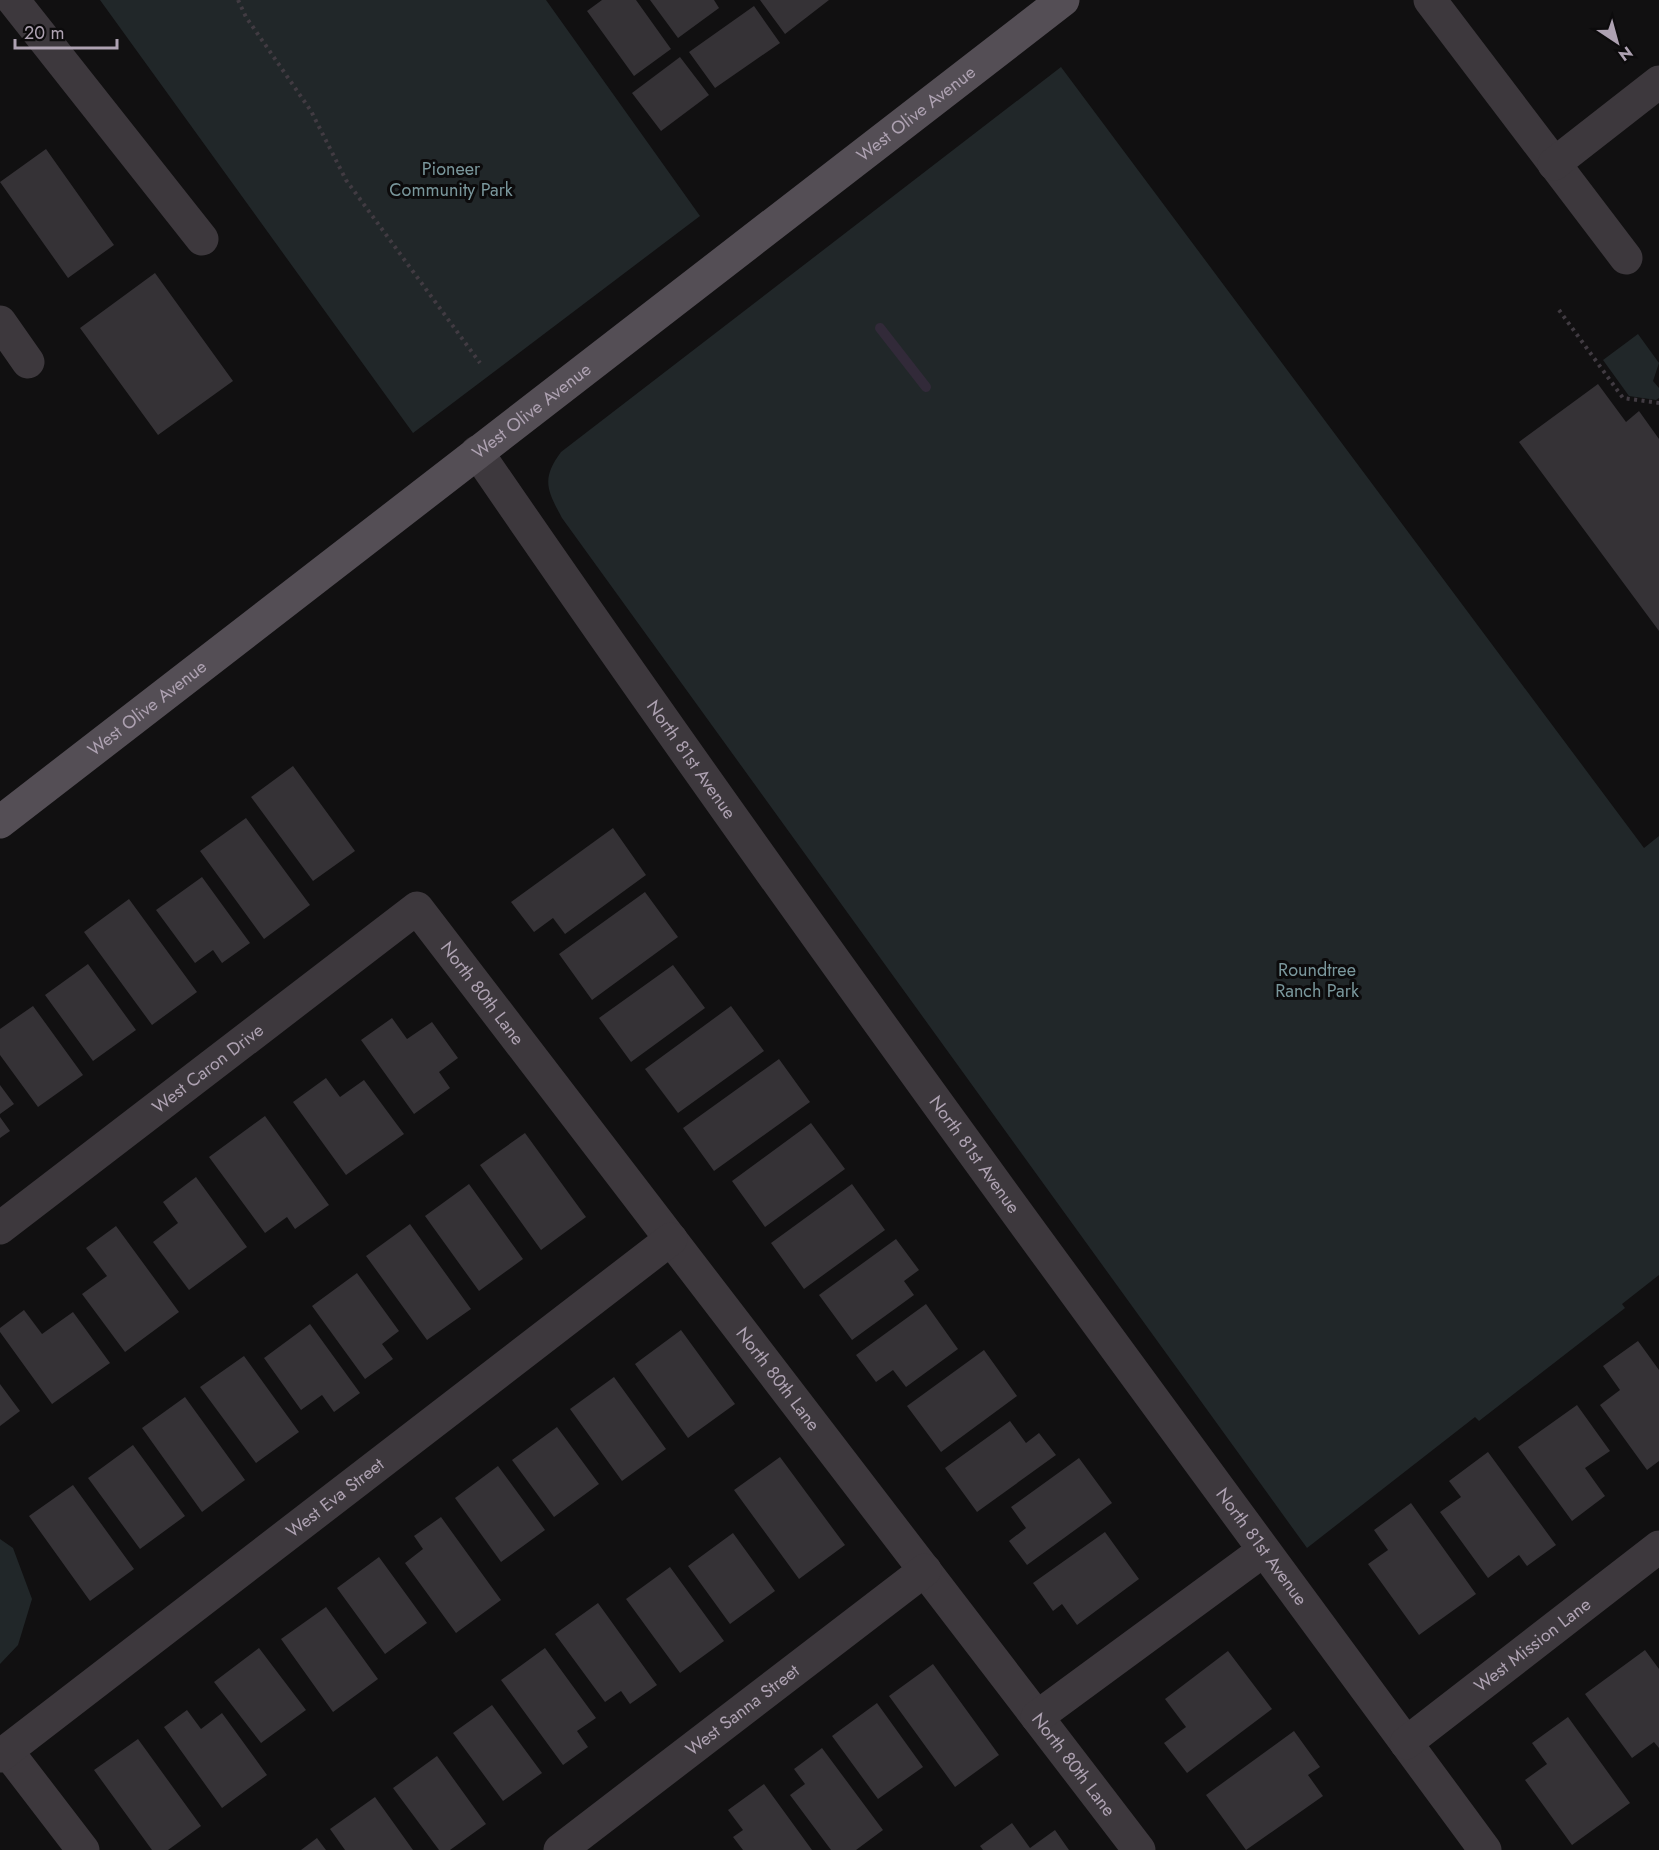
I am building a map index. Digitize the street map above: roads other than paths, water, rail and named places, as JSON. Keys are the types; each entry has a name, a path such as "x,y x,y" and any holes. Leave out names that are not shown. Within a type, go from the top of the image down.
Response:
{"main road":[{"name":"West Olive Avenue","path":"0,822 1063,0"}],"street":[{"path":"14,0 202,239"},
{"path":"1430,0 1626,258"},
{"path":"1554,164 1659,82"},
{"path":"0,322 28,362"},
{"name":"North 81st Avenue","path":"477,452 742,830 1263,1551 1485,1850"},
{"name":"West Caron Drive","path":"0,1228 417,908"},
{"name":"North 80th Lane","path":"417,908 1139,1850"},
{"name":"West Eva Street","path":"3,1754 671,1239"},
{"name":"West Mission Lane","path":"1406,1743 1659,1547"},
{"path":"1037,1717 1263,1551"},
{"name":"West Sanna Street","path":"560,1850 925,1570"},
{"path":"3,1754 83,1850"}],"waterway":[{"path":"880,328 926,387"}],"park label":[{"name":"Pioneer Community Park","path":"451,180"},
{"name":"Roundtree Ranch Park","path":"1317,980"}]}
